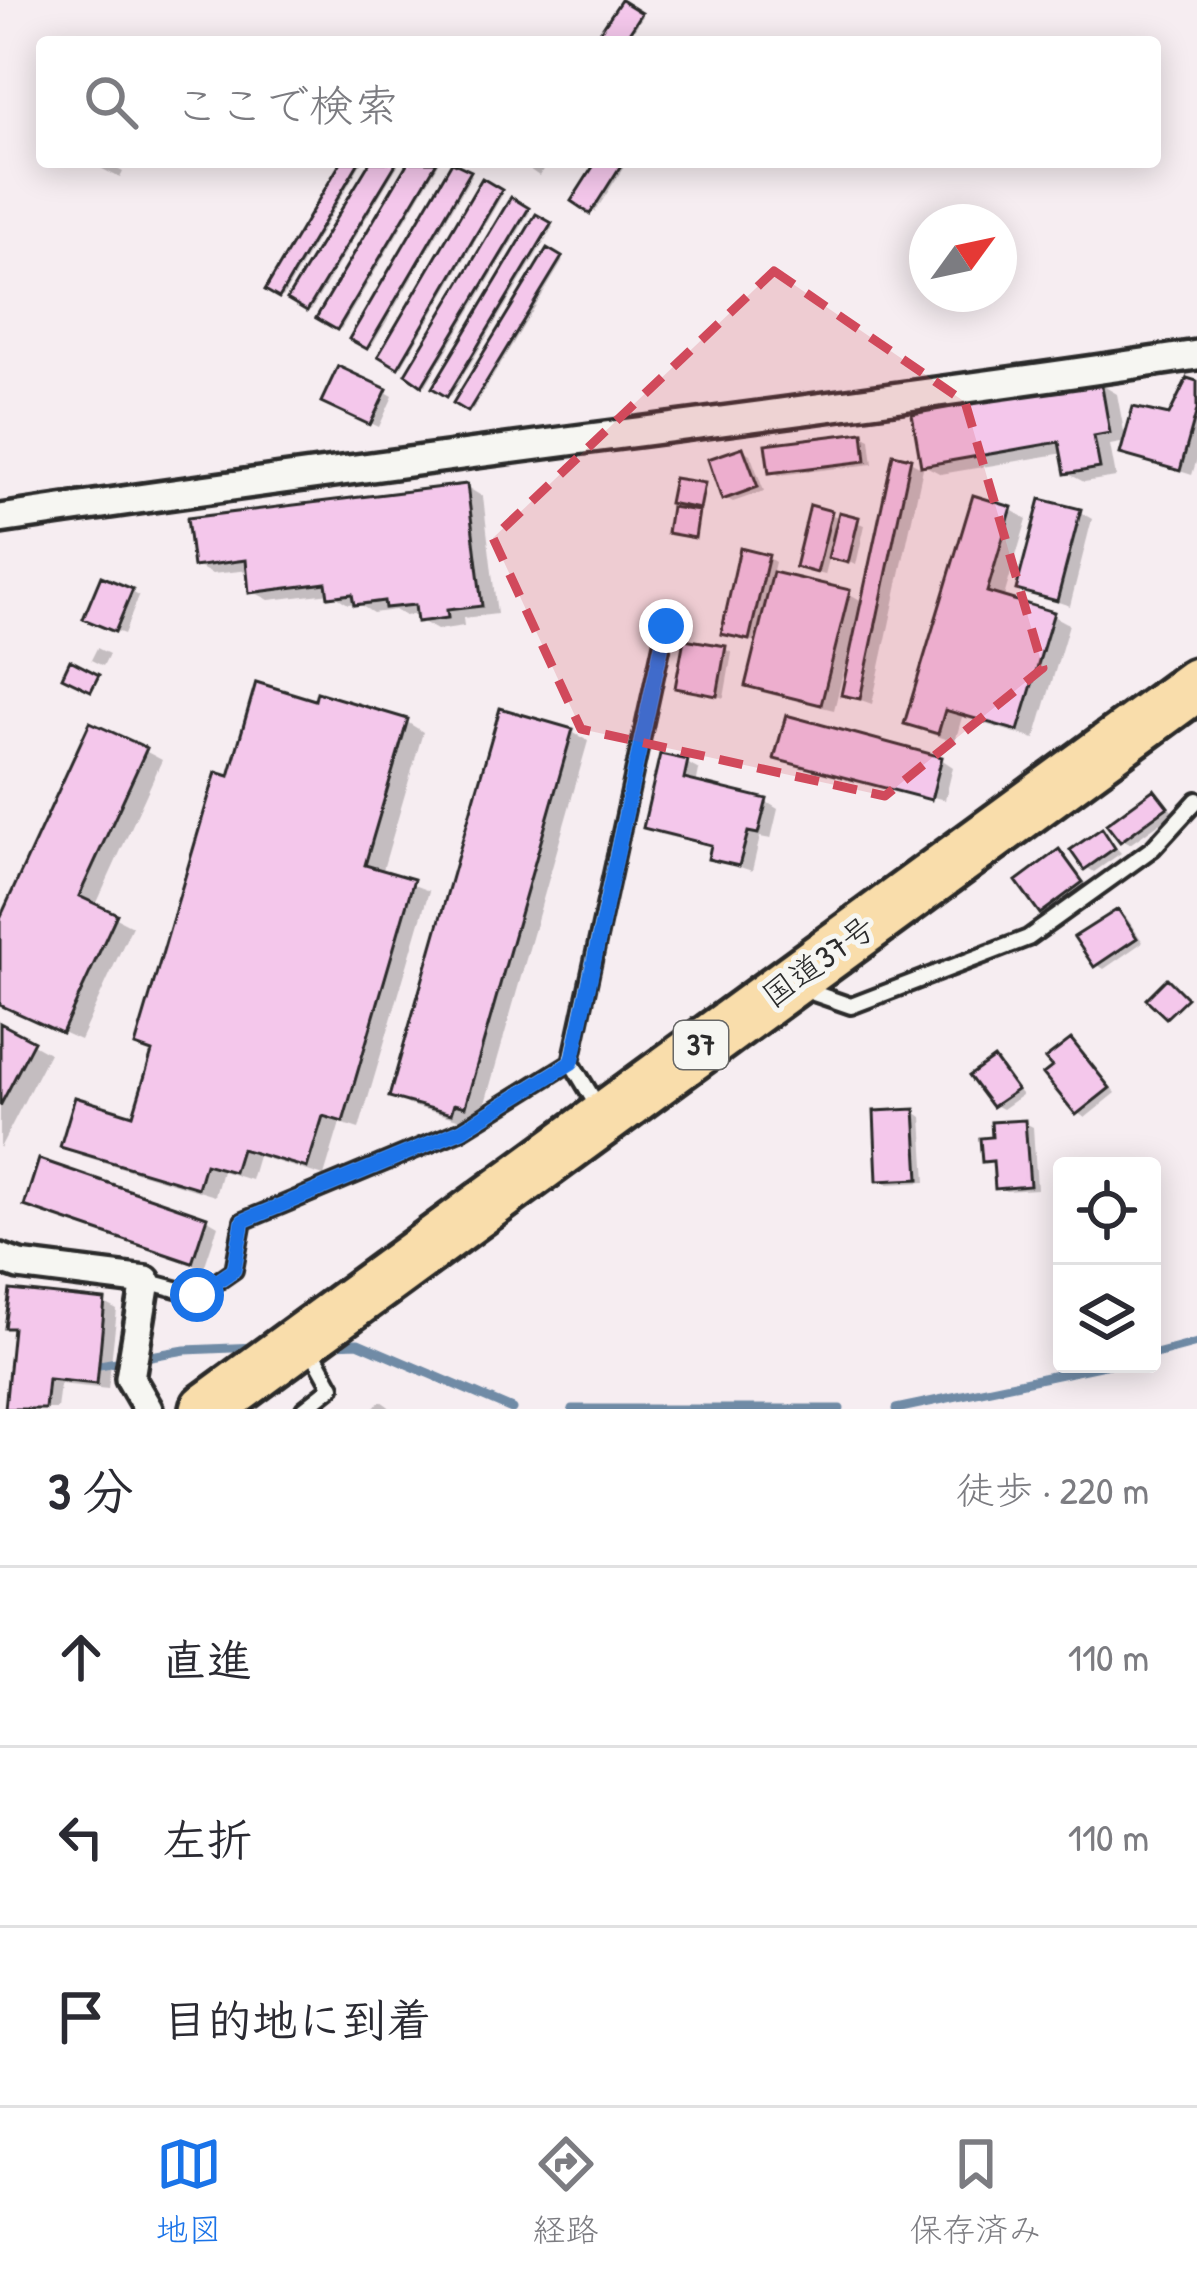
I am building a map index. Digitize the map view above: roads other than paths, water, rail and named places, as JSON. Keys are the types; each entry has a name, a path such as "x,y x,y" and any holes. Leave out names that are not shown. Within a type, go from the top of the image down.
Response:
{"highway":[{"name":"国道37号","path":"207,1409 1197,684"}],"street":[{"path":"0,519 914,398 1197,355"},
{"path":"0,1258 146,1281 130,1378 148,1409"}],"lane":[{"path":"603,1116 572,1062 666,626"},
{"path":"786,984 851,1006 1028,938 1153,848 1197,800"},
{"path":"146,1281 197,1295 234,1270 243,1221 462,1130 572,1062"},
{"path":"304,1337 332,1387 304,1409"}],"waterway":[{"path":"333,1344 358,1343 512,1409"},
{"path":"1161,1353 1197,1343"},
{"path":"88,1367 185,1350 256,1347"},
{"path":"896,1409 1066,1373"},
{"path":"572,1409 840,1409"}]}
